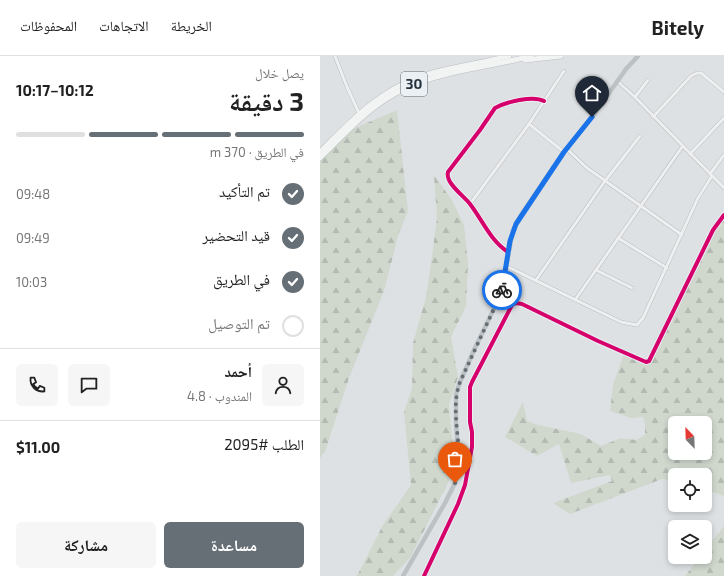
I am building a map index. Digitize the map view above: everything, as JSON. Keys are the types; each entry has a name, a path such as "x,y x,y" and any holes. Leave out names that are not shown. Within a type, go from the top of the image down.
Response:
{"main road":[{"name":"30","path":"320,152 360,113 386,93 414,79 439,71 509,56"},
{"name":"30","path":"320,158 364,116 385,99 412,85 437,77 531,56"},
{"path":"516,60 561,56"},
{"path":"632,62 634,56"},
{"path":"403,576 455,483 459,461 456,424 456,394 474,350 498,300 503,285 513,230 521,215 566,151 617,81 638,56"}],"street":[{"path":"335,56 347,87 360,113"},
{"path":"470,204 529,124 564,71"},
{"path":"653,117 691,76 696,73 701,73 724,92"},
{"path":"635,97 648,80"},
{"path":"617,81 635,97 682,147 724,188"},
{"path":"508,252 501,248 491,236 470,204 449,181 447,175 450,168 480,130 494,109 532,98 544,100"},
{"path":"690,154 724,118"},
{"path":"529,124 605,181 682,235"},
{"path":"536,280 605,181 640,136"},
{"path":"575,300 682,147"},
{"path":"506,266 621,322 637,325 643,318 698,198 724,155"},
{"path":"424,576 458,504 465,485 472,447 470,387 493,345 512,305 517,303 522,304 603,343 646,362 649,361 713,230 724,216"},
{"path":"618,238 667,268"},
{"path":"596,270 632,288"}],"green space":[{"path":"397,110 408,211 398,236 384,291 349,378 325,452 320,458 320,149 341,134"},
{"path":"434,175 452,200 464,225 468,264 466,306 451,337 458,377 449,405 453,447 451,477 410,558 393,576 356,576 383,525 411,485 404,412 412,388 413,343 426,297 433,249 437,217"},
{"path":"724,211 724,496 712,492 712,468 668,468 668,480 662,479 570,514 553,503 612,481 610,475 571,483 559,444 537,456 505,437 523,402 527,421 538,425 581,434 601,446 621,438 636,440 645,435 645,424 643,417 631,418 610,411 613,385 625,351 646,364 662,327"},
{"path":"724,526 724,576 685,576 694,564 712,564 712,541"}],"cycle path":[{"path":"508,252 496,242 470,204 452,185 449,181 448,172 495,108 520,100 539,99 544,101"},
{"path":"424,576 458,504 465,485 472,447 470,387 512,305 516,303 522,304 598,341 646,362 649,361 713,230 724,215"}],"way so far":[{"path":"455,483 459,461 456,424 456,394 474,350 489,321 502,290"}],"route":[{"path":"502,290 510,241 516,224 564,152 592,117"}]}
